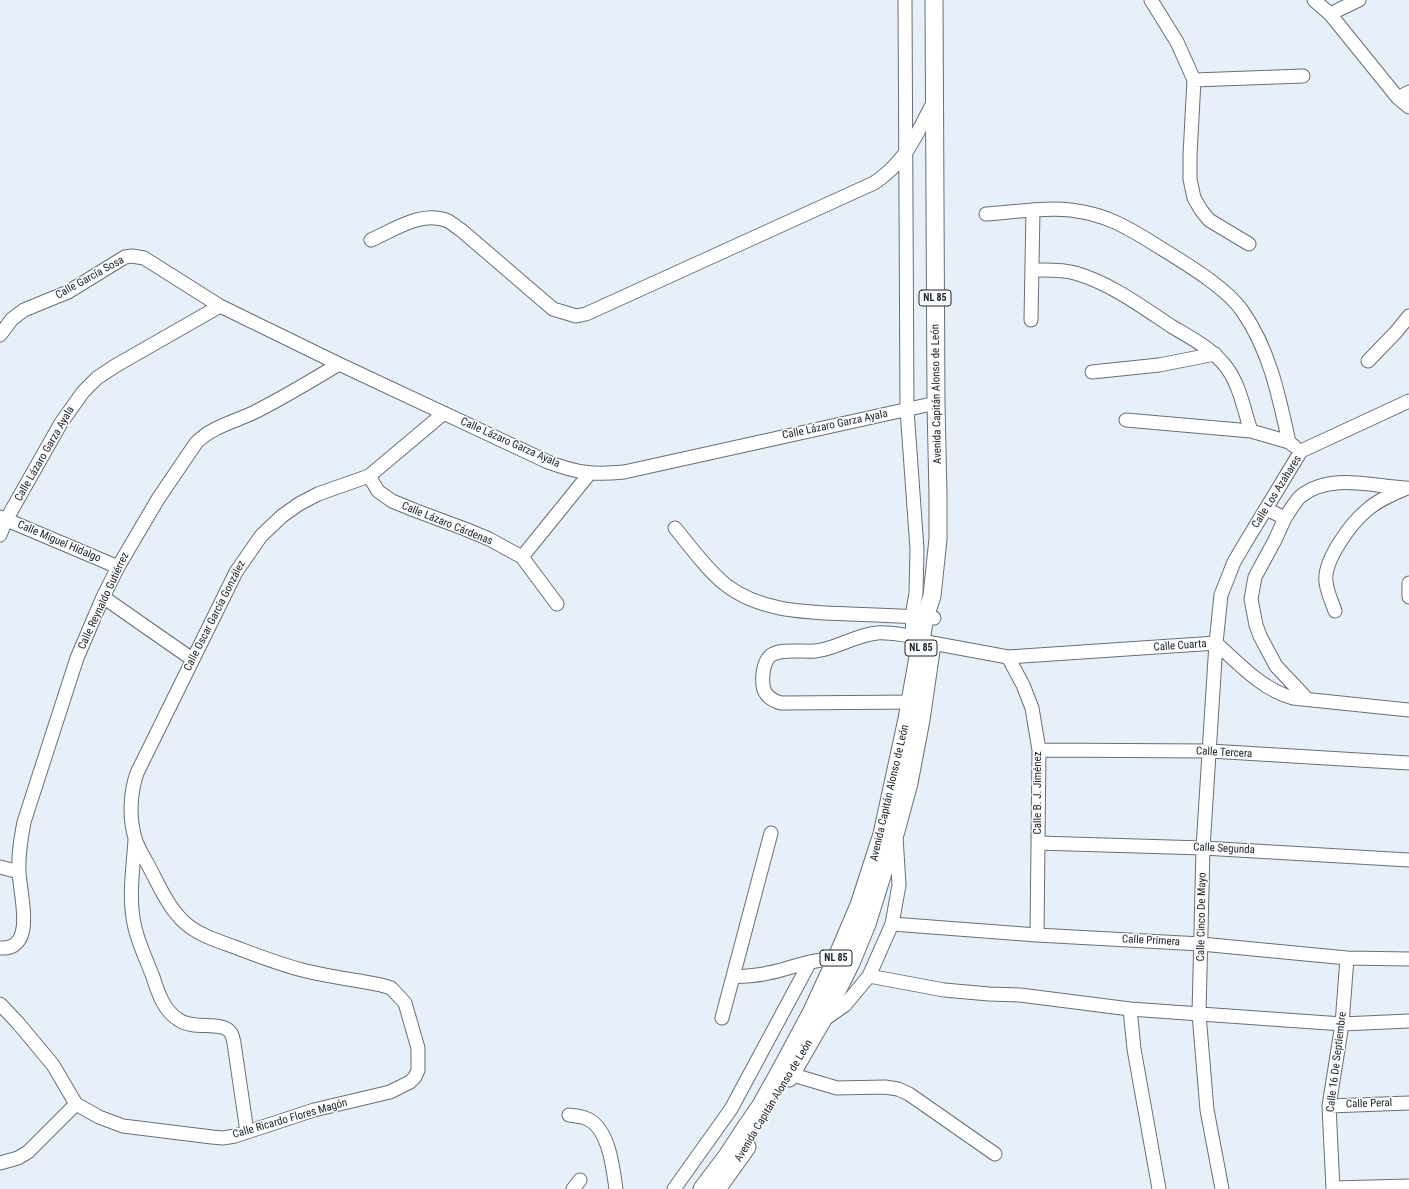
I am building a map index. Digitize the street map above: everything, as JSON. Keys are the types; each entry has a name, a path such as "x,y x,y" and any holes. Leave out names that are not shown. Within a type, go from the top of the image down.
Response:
{"main road":[{"name":"Avenida Capitán Alonso de León","path":"702,1189 822,1021 844,961 859,905 882,834 917,702 924,617 932,596 938,539 934,0"},
{"name":"Avenida Capitán Alonso de León","path":"717,1189 750,1142 786,1073 811,1013 867,924 910,783 922,720 917,702"}],"street":[{"path":"675,528 711,571 726,585 753,600 804,612 924,617 916,593 918,549 908,410 905,0"},
{"path":"1151,0 1177,42 1194,80 1190,155 1190,178 1194,198 1200,210 1210,220 1249,244"},
{"path":"1314,0 1330,14 1404,95 1409,107"},
{"path":"1330,14 1359,0"},
{"path":"1194,80 1303,76"},
{"path":"371,240 421,218 434,218 447,221 460,230 553,309 576,316 599,309 874,183 894,168 907,152 934,100"},
{"path":"986,214 1033,210 1070,210 1114,221 1184,262 1212,282 1231,298 1243,311 1265,350 1275,379 1290,442"},
{"path":"1030,320 1033,210"},
{"name":"Calle García Sosa","path":"0,335 12,319 24,310 68,292 125,257 132,256 144,258"},
{"name":"Calle Lázaro Garza Ayala","path":"144,258 220,306 339,364 548,462 572,470 590,473 624,472 936,403"},
{"path":"1032,270 1073,272 1088,277 1107,286 1139,305 1215,354 1227,369 1237,386 1251,431"},
{"name":"Calle Lázaro Garza Ayala","path":"0,535 3,519 61,423 83,392 97,378 115,366 220,306"},
{"path":"1368,361 1409,316"},
{"path":"1092,372 1159,365 1215,354"},
{"name":"Calle Reynaldo Gutiérrez","path":"0,948 8,948 15,945 21,934 24,918 18,872 24,822 77,658 103,597 118,567 158,499 196,443 203,436 213,429 253,413 278,400 339,364"},
{"name":"Calle Los Azahares","path":"1216,643 1221,595 1234,562 1301,451 1409,401"},
{"name":"Calle Oscar García González","path":"247,1132 234,1043 230,1032 223,1027 198,1026 179,1021 168,1011 158,991 135,928 132,883 135,839 132,817 134,783 137,773 192,659 236,572 261,536 282,516 299,504 318,494 369,476 444,413"},
{"path":"1126,420 1251,431 1290,442 1301,451"},
{"path":"557,604 522,558 590,473"},
{"name":"Calle Lázaro Cárdenas","path":"369,476 378,491 392,501 489,539 522,558"},
{"path":"1307,699 1276,666 1258,630 1251,599 1255,577 1285,518 1300,496 1316,487 1330,484 1362,483 1408,488"},
{"path":"1336,612 1325,582 1326,572 1331,557 1357,519 1367,510 1383,499 1408,488"},
{"path":"1266,509 1285,518"},
{"name":"Calle Miguel Hidalgo","path":"3,519 118,567"},
{"path":"1409,583 1409,596"},
{"path":"103,597 192,659"},
{"name":"Calle Cuarta","path":"917,702 782,703 774,701 765,693 763,686 764,667 770,656 776,652 816,651 877,633 923,640 1008,657 1216,643 1244,668 1284,696 1409,710"},
{"name":"Calle Cinco De Mayo","path":"1216,643 1203,848 1199,1014 1207,1110 1222,1189"},
{"name":"Calle B. J. Jiménez","path":"1008,657 1023,685 1032,708 1039,750 1037,935"},
{"name":"Calle Tercera","path":"1039,750 1210,751 1409,763"},
{"path":"822,1021 845,1005 869,976 892,924 899,885 896,831"},
{"path":"722,1018 771,833"},
{"name":"Calle Oscar García González","path":"135,839 163,893 175,912 185,923 199,932 259,956 306,971 390,988 405,1003 418,1048 418,1070 415,1077"},
{"name":"Calle Segunda","path":"1038,843 1203,848 1409,860"},
{"path":"0,867 18,872"},
{"name":"Calle Primera","path":"892,924 1037,935 1201,944 1346,958 1409,959"},
{"name":"Calle 16 De Septiembre","path":"1333,1188 1329,1106 1342,1024 1346,958"},
{"path":"733,977 766,974 810,962 844,961"},
{"path":"674,1189 731,1109 810,962"},
{"path":"869,976 944,990 1020,995 1130,1009 1342,1024 1409,1022"},
{"name":"Calle Ricardo Flores Magón","path":"0,1004 53,1065 76,1104 99,1117 123,1126 223,1138 235,1136 314,1110 390,1092 410,1082 415,1077"},
{"path":"1130,1009 1134,1049 1159,1189"},
{"path":"786,1073 837,1088 885,1087 898,1089 909,1094 995,1154"},
{"name":"Calle Peral","path":"1329,1106 1409,1103"},
{"path":"0,1163 18,1158 28,1152 42,1140 76,1104"},
{"path":"569,1114 586,1118 601,1132 612,1159 616,1189"},
{"path":"1333,1188 1409,1186"}]}
